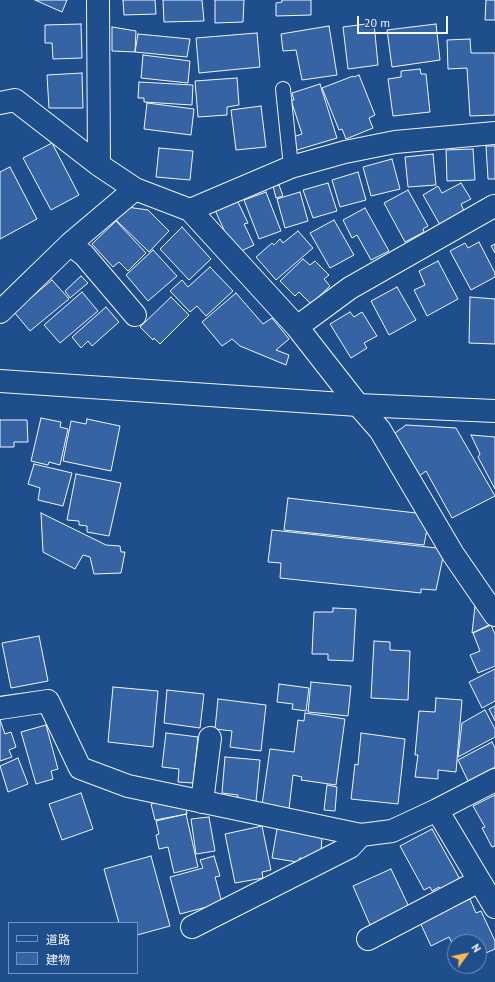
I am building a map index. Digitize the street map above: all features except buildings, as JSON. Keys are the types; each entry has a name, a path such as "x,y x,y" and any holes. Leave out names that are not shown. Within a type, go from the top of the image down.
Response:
{"street":[{"path":"98,0 98,165"},
{"path":"0,103 15,100 98,165 135,189 190,210 297,328 358,405 380,430 453,554 495,614"},
{"path":"190,210 291,167 345,152 395,142 495,133"},
{"path":"0,312 70,244 135,189"},
{"path":"297,328 350,288 491,203"},
{"path":"70,244 84,256 135,315"},
{"path":"0,381 358,405 495,412"},
{"path":"0,708 48,701 80,768 128,786 361,835 392,831 495,780"},
{"path":"202,802 210,738"},
{"path":"437,810 495,907"},
{"path":"192,927 350,847 361,835"},
{"path":"368,939 479,880"}],"lane":[{"path":"283,89 291,167"}]}
